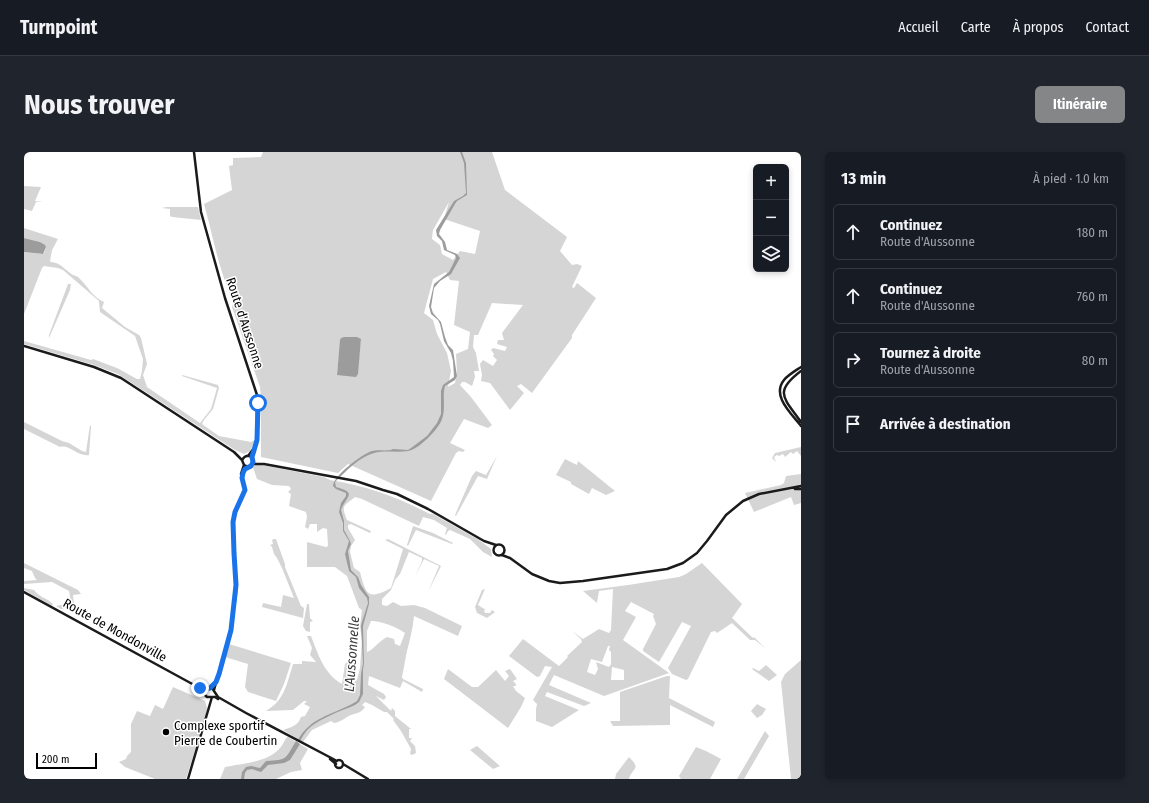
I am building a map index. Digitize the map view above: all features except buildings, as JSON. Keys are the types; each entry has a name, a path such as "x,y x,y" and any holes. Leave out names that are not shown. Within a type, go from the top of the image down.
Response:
{"main road":[{"name":"Route d'Aussonne","path":"194,152 200,207 225,298 257,395 257,431 252,458"},
{"path":"24,346 94,367 121,378 234,452 242,460 244,465 248,467"},
{"path":"801,367 784,380 780,391 783,402 801,426"},
{"path":"801,371 787,383 784,389 785,400 801,420"},
{"name":"Route d'Aussonne","path":"246,456 255,446"},
{"path":"234,452 264,464"},
{"path":"242,460 246,456"},
{"path":"252,458 253,464"},
{"path":"242,478 244,471 248,467 253,464 264,464 342,478 397,494 428,509 484,541 494,549 496,554 510,558 532,574 549,581 560,583 583,582 666,569 683,563 697,553 726,515 740,503 759,494 801,486"},
{"path":"188,779 226,648 235,604 236,585 233,522 235,512 245,490 241,472 244,465"},
{"path":"791,488 801,489"},
{"path":"484,541 496,545 503,545 510,558"},
{"path":"494,549 496,545"},
{"path":"502,555 505,551"},
{"name":"Route de Mondonville","path":"24,592 196,686 205,694 210,702"},
{"path":"205,694 208,688 216,682"},
{"name":"Route de Mondonville","path":"196,686 208,688 214,691 218,697 246,713"},
{"path":"207,697 217,698 336,762 340,760 342,766"},
{"path":"336,762 337,767 342,766 367,779"}],"shaded area":[{"path":"263,152 492,152 505,190 567,237 560,251 572,265 577,264 582,266 572,287 574,288 577,283 596,298 572,335 572,338 532,393 521,384 517,386 524,393 510,410 490,383 481,381 482,375 480,364 483,360 493,366 497,360 493,356 494,354 491,350 493,348 505,351 507,347 497,344 498,340 504,340 502,333 523,305 492,303 478,335 474,335 473,347 476,353 479,371 474,371 475,377 472,386 465,382 462,382 460,385 492,425 488,428 464,419 450,443 465,450 463,452 459,451 456,453 431,501 348,464 338,473 261,457 260,387 232,307 234,301 220,267 204,204 232,190 229,166 233,165 233,158 261,157","holes":["449,202 444,219 480,231 475,254 460,251 453,260 442,254 440,245 432,239 433,230","446,272 450,280 459,281 454,325 470,332 468,349 456,354 457,373 455,383 448,387 451,371 447,353 437,334 433,320 424,313 433,279","341,338 361,339 357,376 337,373"]},
{"path":"460,152 462,152 466,163 467,195 457,201 439,234 445,242 447,250 457,254 460,258 451,274 440,281 434,288 431,307 433,313 441,322 448,345 453,350 457,376 455,380 445,386 444,411 440,423 433,433 422,443 408,451 382,452 368,455 353,465 335,482 336,487 349,493 349,496 341,510 344,521 344,530 351,544 348,551 351,570 358,577 361,585 369,597 369,604 363,626 364,663 363,694 359,702 355,705 328,716 309,728 300,741 298,740 303,733 315,722 357,701 360,695 363,663 361,625 368,603 367,598 359,588 356,577 349,571 345,554 349,541 343,531 343,523 339,512 341,503 346,496 346,493 336,489 333,486 334,482 343,471 367,453 374,450 408,450 427,436 437,423 441,414 441,391 443,385 454,377 451,353 444,341 440,324 431,314 429,306 434,284 449,272 456,258 455,255 444,250 442,241 437,236 436,230 454,201 466,193 464,163"},
{"path":"24,186 41,187 35,201 43,202 36,202 32,211 24,209"},
{"path":"198,207 201,220 172,217 170,216 170,209 162,208"},
{"path":"24,228 58,239 52,250 50,261 60,265 73,275 79,277 93,294 104,302 102,308 125,327 139,335 147,364 143,375 147,387 200,423 211,409 217,388 182,375 218,385 219,388 213,409 202,424 219,436 251,442 256,439 250,451 244,454 235,450 118,374 94,365 24,344 24,341 91,360 93,359 140,379 143,359 135,336 100,312 99,301 63,270 44,266 42,268 24,314 24,252 42,254 44,253 46,247 40,242 24,238"},
{"path":"24,238 40,242 45,245 46,247 43,254 24,252"},
{"path":"68,284 71,284 70,290 49,338 49,335"},
{"path":"344,337 357,337 361,339 358,374 356,377 337,375 340,340"},
{"path":"24,422 86,452 90,425 89,455 81,454 67,447 60,447 24,429"},
{"path":"801,447 801,456 797,451 793,454 791,452 785,457 783,454 779,456 777,455 774,457 776,462 772,458 775,453"},
{"path":"497,456 487,479 478,476 456,516 455,515 472,476 476,471 486,475"},
{"path":"565,459 577,465 578,461 615,491 606,495 592,488 589,494 571,484 571,482 556,475"},
{"path":"255,465 262,465 324,477 330,480 357,485 382,493 433,514 479,540 491,549 492,557 483,552 470,539 450,530 446,535 447,528 434,520 423,517 419,526 355,497 344,507 347,520 371,531 370,533 351,524 348,525 348,528 355,540 351,546 350,552 354,568 360,572 366,590 369,593 377,594 391,588 403,549 385,540 388,539 441,566 428,592 439,566 424,559 415,577 422,558 409,552 400,574 395,580 391,590 382,599 382,605 387,606 393,602 401,606 414,605 425,608 462,626 458,636 414,616 402,677 403,679 423,689 422,692 403,681 400,688 369,676 368,685 384,694 386,697 384,700 376,696 391,711 392,708 395,711 395,716 411,729 409,729 409,738 412,738 410,741 415,746 416,753 412,755 410,754 411,749 393,720 394,719 387,712 384,712 365,702 362,705 365,707 360,712 339,722 334,723 331,721 312,730 303,742 283,730 294,726 301,717 305,716 310,707 304,704 307,701 304,701 293,710 266,711 277,702 281,696 287,684 293,664 302,664 302,661 316,662 310,655 312,648 307,636 311,636 322,663 336,680 342,684 345,664 350,660 354,663 350,681 353,683 357,680 360,668 362,640 360,626 362,610 359,608 347,576 335,567 307,567 307,542 326,547 328,546 327,529 323,528 317,532 317,524 310,524 308,529 305,527 307,517 306,512 289,506 291,494 288,492 291,489 289,486 272,485 257,479 253,467","holes":["371,621 389,625 405,633 400,646 395,644 394,639 387,637 367,652 367,631"]},
{"path":"801,474 801,503 794,505 791,497 754,512 745,493 781,485 784,483 786,476"},
{"path":"413,526 433,533 453,543 452,544 416,530 408,546 407,545"},
{"path":"276,539 285,567 301,606 304,608 303,618 262,607 263,603 281,607 283,595 294,598 282,568 270,545 273,544 272,540"},
{"path":"24,563 78,590 81,594 73,595 74,606 61,609 56,606 68,605 71,602 69,591 52,582 24,584 24,581 37,580 32,571 24,568"},
{"path":"702,563 742,604 732,618 766,649 755,640 750,640 732,623 717,633 715,631 711,632 688,679 686,680 672,674 668,668 691,626 682,622 659,662 643,651 656,624 653,616 654,614 631,602 625,611 636,617 623,640 669,673 604,696 554,675 549,685 591,703 584,706 547,692 545,696 579,710 552,727 536,721 537,704 533,700 552,667 545,666 540,676 537,677 509,656 523,639 559,666 582,642 581,639 572,631 583,639 599,629 609,633 611,630 613,589 599,591 597,603 583,591 679,577","holes":["608,646 610,646 609,650 611,652 611,664 609,667 596,662 598,669 595,675 587,672 591,659 602,662","612,667 624,670 624,680 611,680"]},
{"path":"24,588 34,590 53,604 52,606 24,590"},
{"path":"485,589 478,605 486,610 484,610 485,613 490,613 492,610 495,612 487,618 477,613 475,607 482,590"},
{"path":"307,604 309,604 310,618 313,621 310,622 310,632 306,631 303,626"},
{"path":"229,644 291,663 276,701 248,692 245,687 248,664 225,657"},
{"path":"801,660 801,779 791,779 781,682 785,674"},
{"path":"766,665 777,675 769,681 752,669 753,668 759,671"},
{"path":"448,669 472,687 478,687 496,670 505,681 509,676 505,671 510,669 517,679 513,681 516,686 513,686 516,691 525,698 508,728 444,679"},
{"path":"670,676 669,698 715,722 713,727 670,705 670,725 613,726 610,721 620,721 620,692"},
{"name":"Complexe sportif Pierre de Coubertin","path":"173,687 205,701 207,708 206,715 186,779 155,779 125,767 119,762 126,759 131,752 131,724 137,711 150,716 155,705 163,709"},
{"path":"757,704 766,709 762,715 757,718 751,711"},
{"path":"765,731 769,736 744,779 737,779"},
{"path":"288,737 308,749 300,763 302,770 291,772 276,779 220,779 225,767 266,758 278,750"},
{"path":"296,741 300,744 290,760 284,763 268,765 261,772 252,769 247,770 244,779 241,779 242,772 246,767 251,766 260,768 266,761 282,759 290,752"},
{"path":"477,746 500,766 493,769 470,750"},
{"path":"696,747 721,759 710,779 681,779 679,776"},
{"path":"629,757 636,767 629,779 615,779 616,774"}],"place":[{"name":"Complexe sportif Pierre de Coubertin","path":"166,732"}],"route":[{"path":"200,688 210,688 216,682 231,630 236,593 233,522 235,512 245,490 242,478 243,473 245,469 253,464 252,457 257,440 258,403"}],"water label":[{"name":"L'Aussonnelle","path":"352,654"}]}
